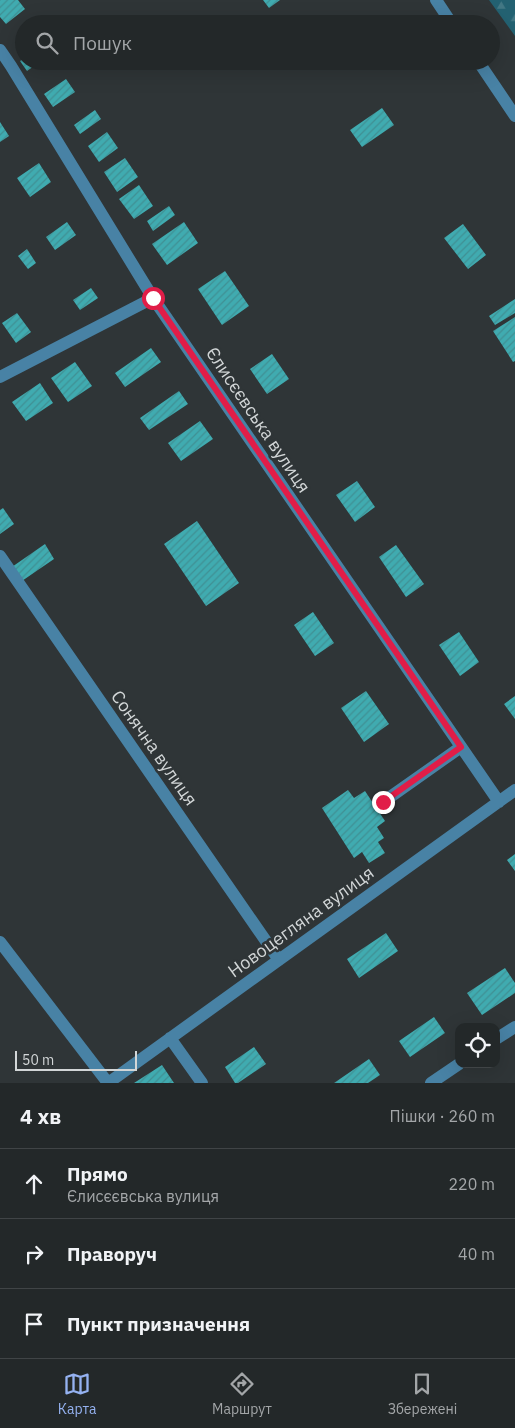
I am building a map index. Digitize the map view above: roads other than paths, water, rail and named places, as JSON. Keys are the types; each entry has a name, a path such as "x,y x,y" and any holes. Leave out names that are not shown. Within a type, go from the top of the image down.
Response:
{"street":[{"path":"436,0 446,15"},
{"name":"Єлисєєвська вулиця","path":"0,50 153,298 498,802"},
{"path":"484,70 515,116"},
{"path":"0,377 153,298"},
{"name":"Сонячна вулиця","path":"0,556 279,960"},
{"path":"383,802 461,747"},
{"name":"Новоцегляна вулиця","path":"108,1083 515,790"},
{"path":"0,942 108,1083"},
{"path":"500,1036 515,1027"},
{"path":"170,1038 202,1083"},
{"path":"431,1083 455,1067"}]}
